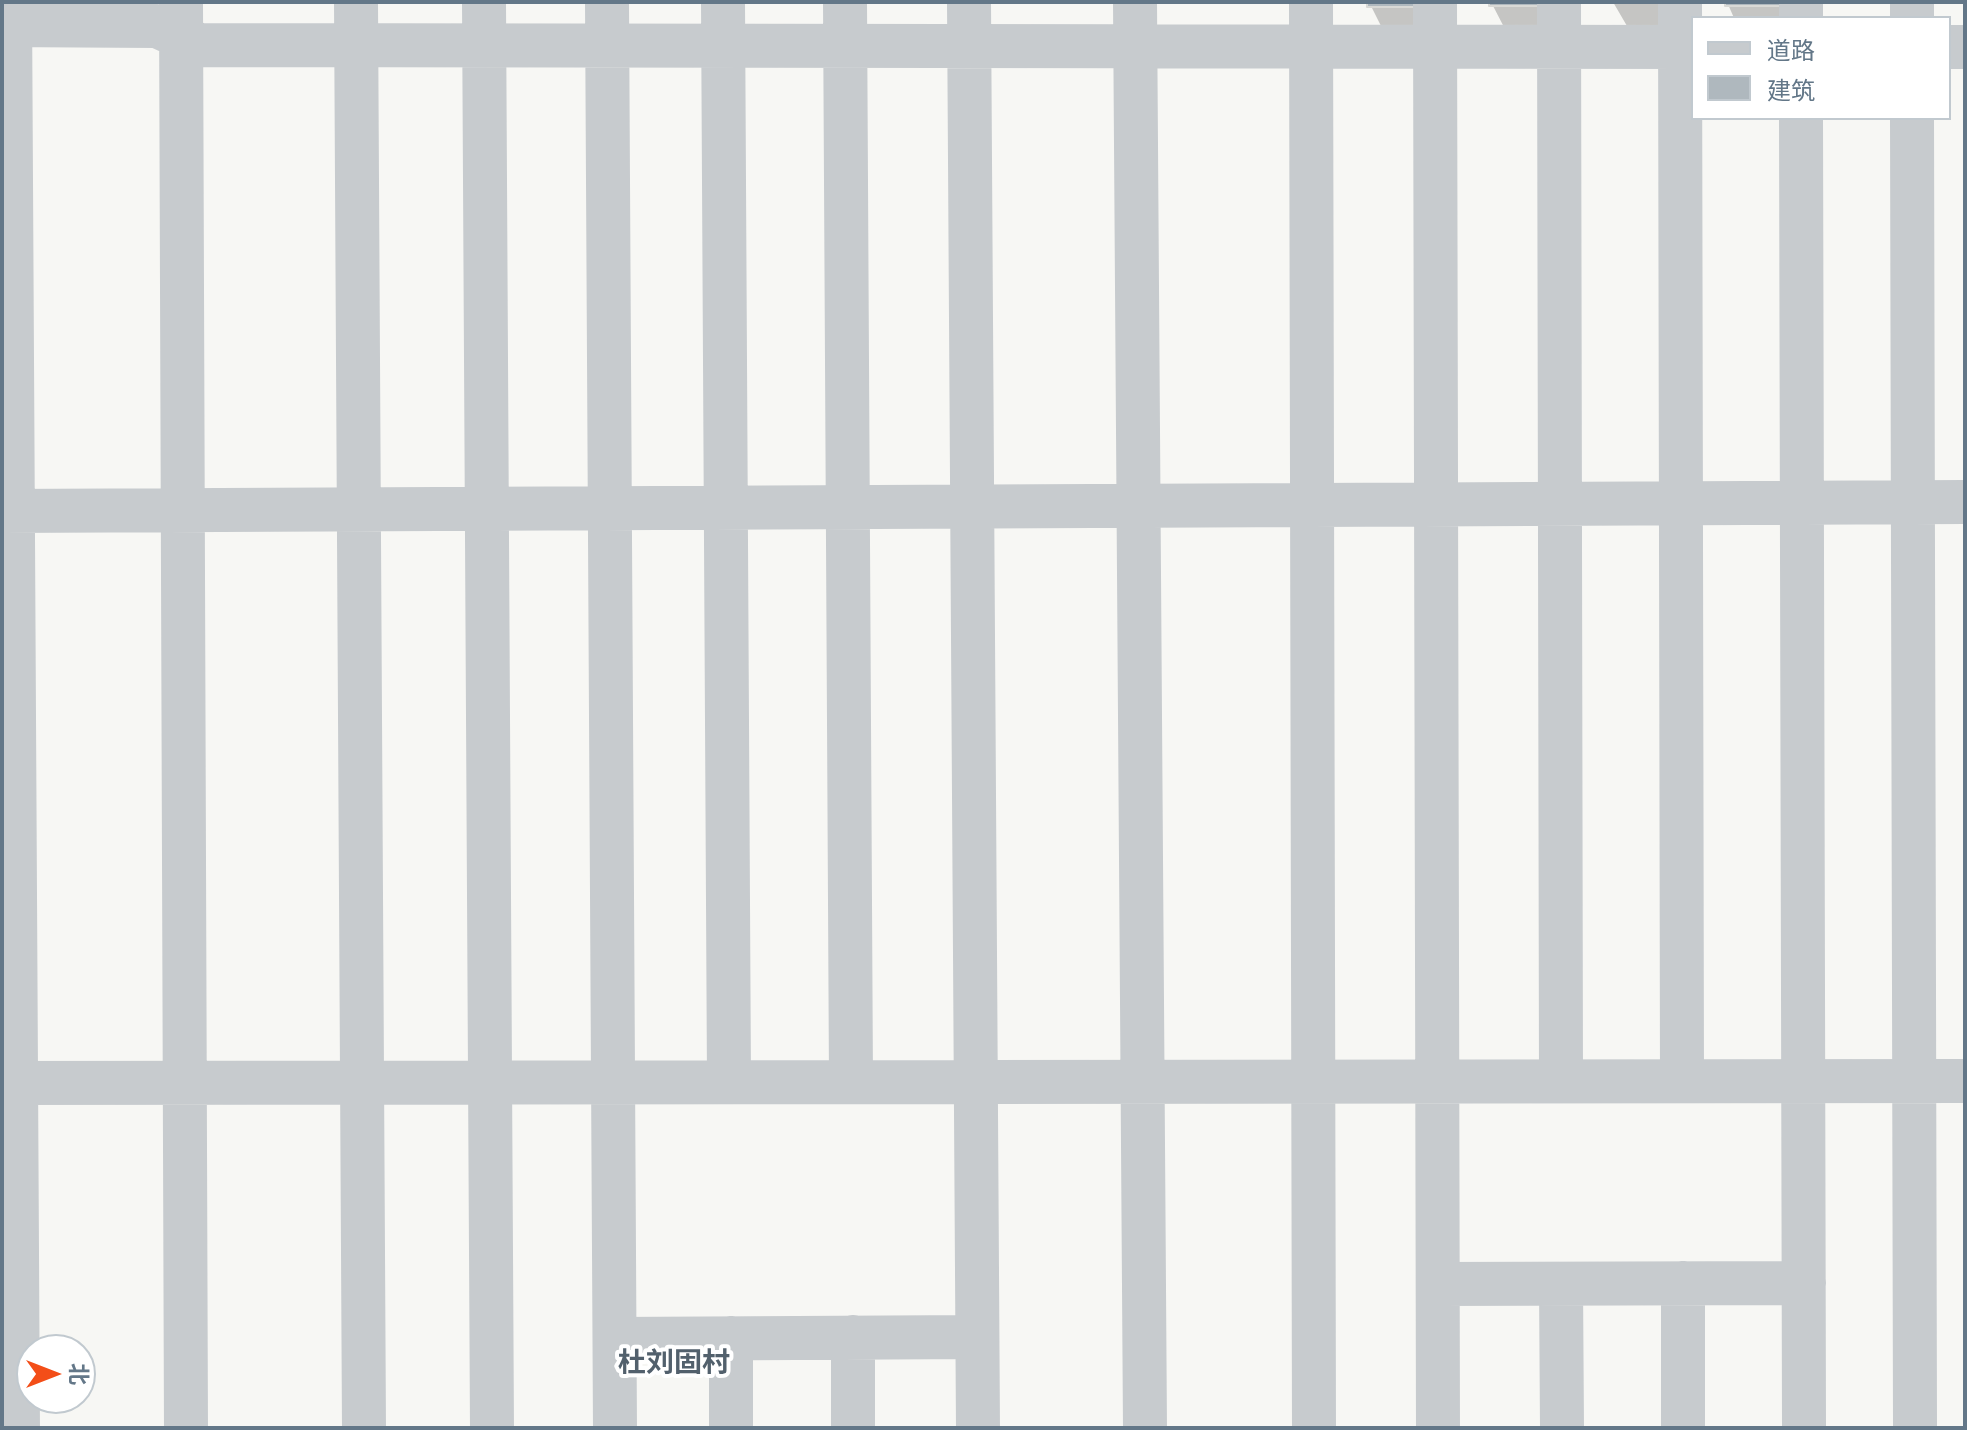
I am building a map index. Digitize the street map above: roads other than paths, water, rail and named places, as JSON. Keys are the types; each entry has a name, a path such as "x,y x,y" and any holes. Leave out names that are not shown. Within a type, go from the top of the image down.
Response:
{"street":[{"path":"356,2 364,1428"},
{"path":"484,2 492,1428"},
{"path":"607,2 615,1428"},
{"path":"723,2 729,1082"},
{"path":"845,2 851,1082"},
{"path":"969,2 978,1428"},
{"path":"1135,2 1145,1428"},
{"path":"1311,2 1314,1428"},
{"path":"1435,2 1438,1428"},
{"path":"1559,2 1561,1081"},
{"path":"1680,2 1686,47 1681,503 1682,1081"},
{"path":"18,1428 9,1083 7,17 157,26 181,19"},
{"path":"181,19 199,45 1686,47"},
{"path":"181,19 186,1428"},
{"path":"1801,120 1804,1428"},
{"path":"1912,120 1915,1428"},
{"path":"7,511 1965,502"},
{"path":"9,1083 1965,1081"},
{"path":"1683,1283 1683,1428"},
{"path":"1438,1284 1804,1283"},
{"path":"1561,1284 1562,1428"},
{"path":"853,1337 853,1428"},
{"path":"615,1339 977,1337"},
{"path":"731,1338 731,1428"}],"district":[{"name":"杜刘固村","path":"674,1364"}]}
